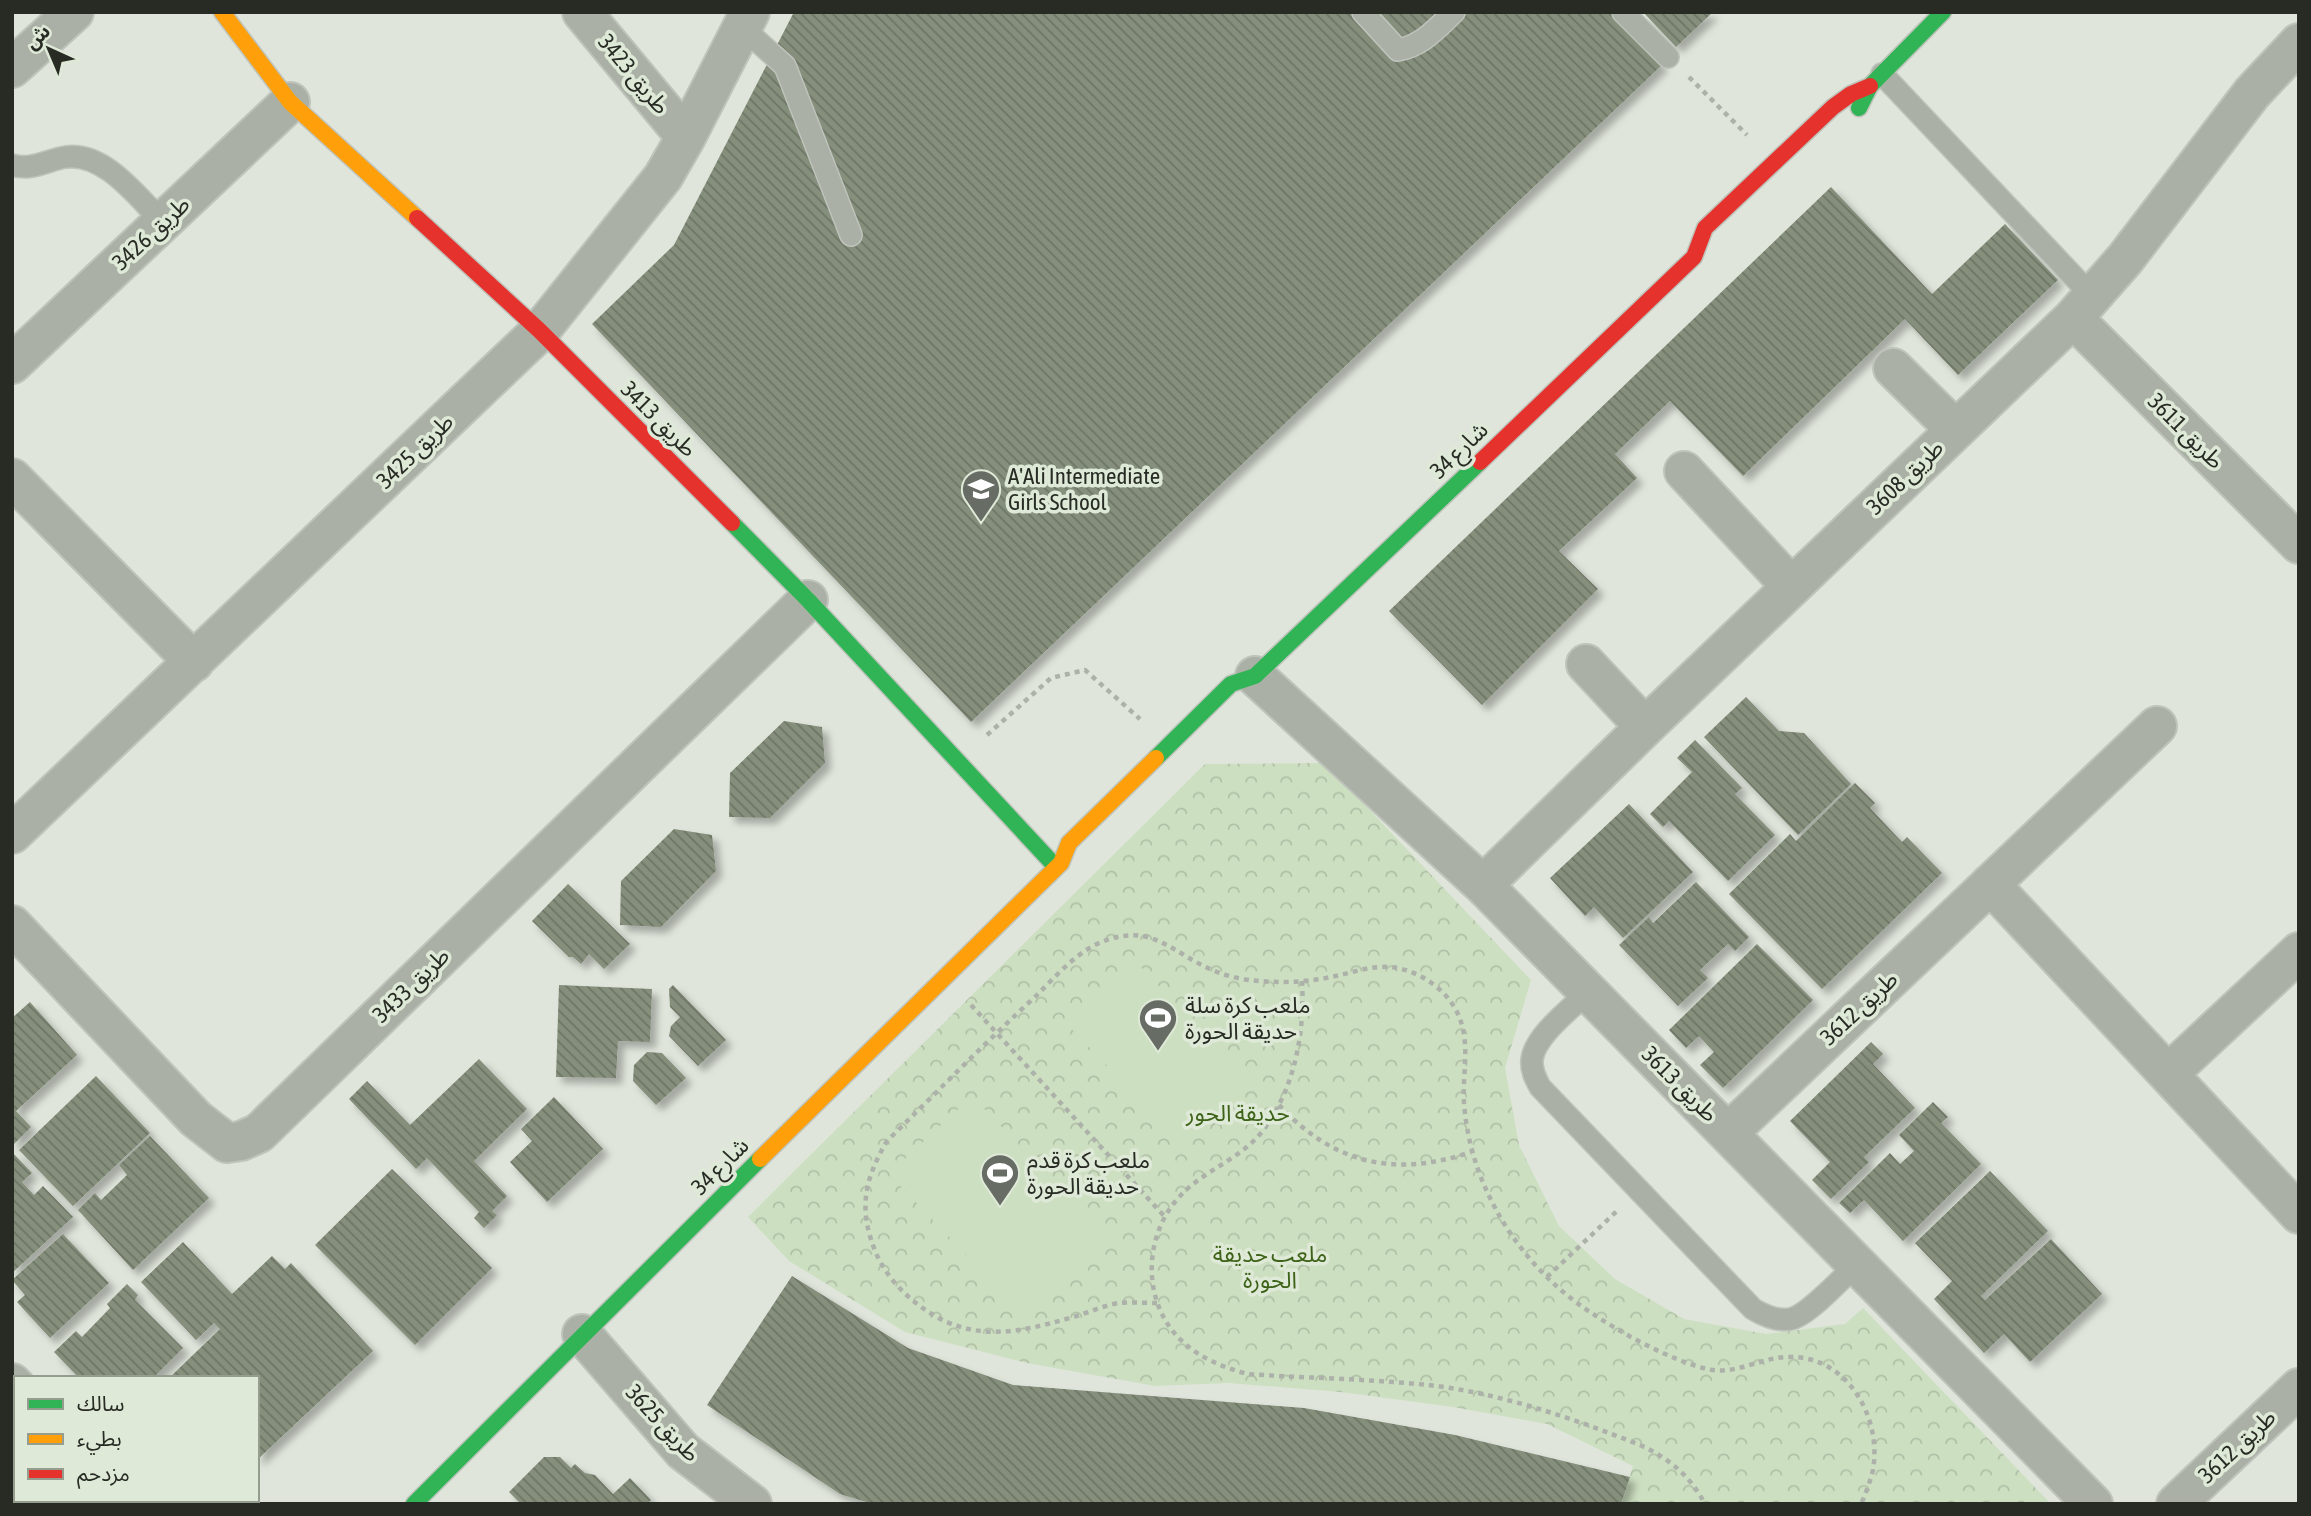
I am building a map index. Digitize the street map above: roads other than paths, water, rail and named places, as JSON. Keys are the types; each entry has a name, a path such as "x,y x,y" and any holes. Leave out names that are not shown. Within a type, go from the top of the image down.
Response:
{"street":[{"path":"12,68 74,12"},
{"name":"طريق 3413","path":"222,12 290,102 540,331 808,600 1058,865"},
{"name":"طريق 3423","path":"582,12 686,137"},
{"name":"شارع 34","path":"1852,121 1876,80 1943,12"},
{"name":"طريق 3425","path":"12,834 540,331 663,177 746,20"},
{"name":"طريق 3608","path":"1483,885 2083,307 2149,229 2252,93 2299,43"},
{"name":"شارع 34","path":"1694,257 1705,229 1833,107 1876,80"},
{"name":"طريق 3426","path":"12,364 290,102"},
{"name":"شارع 34","path":"414,1504 582,1334 1058,865 1069,843 1231,684 1252,688 1694,257 1716,251"},
{"name":"طريق 3611","path":"2083,307 2299,544"},
{"path":"1893,368 1955,429"},
{"path":"1684,471 1791,586"},
{"path":"12,478 194,662"},
{"name":"طريق 3433","path":"12,925 196,1119 227,1143 241,1141 259,1133 808,600"},
{"path":"1586,664 1645,727"},
{"name":"طريق 3613","path":"1252,688 1483,885 2093,1504"},
{"name":"طريق 3612","path":"1728,1133 2157,726"},
{"path":"1058,865 1083,859"},
{"path":"1990,884 2299,1214"},
{"path":"2168,1074 2299,952"},
{"name":"طريق 3625","path":"582,1334 683,1451 752,1504"},
{"name":"طريق 3612","path":"2176,1504 2299,1388"}],"lane":[{"path":"1363,12 1398,50 1410,48 1423,41 1454,12"},
{"path":"1623,12 1668,57"},
{"path":"746,20 785,66 851,235"},
{"path":"1876,80 2083,307"},
{"path":"12,165 34,167 65,157 93,160 106,166 163,222"},
{"path":"1589,992 1543,1036 1535,1048 1533,1074 1540,1087 1753,1309 1780,1320 1794,1318 1857,1264"}],"place":[{"name":"A'Ali Intermediate Girls School","path":"981,523"},
{"name":"ملعب كرة سلة حديقة الحورة","path":"1158,1052"},
{"name":"ملعب كرة قدم حديقة الحورة","path":"1000,1207"}],"park label":[{"name":"حديقة الحور","path":"1238,1113"},
{"name":"ملعب حديقة الحورة","path":"1270,1267"}]}
